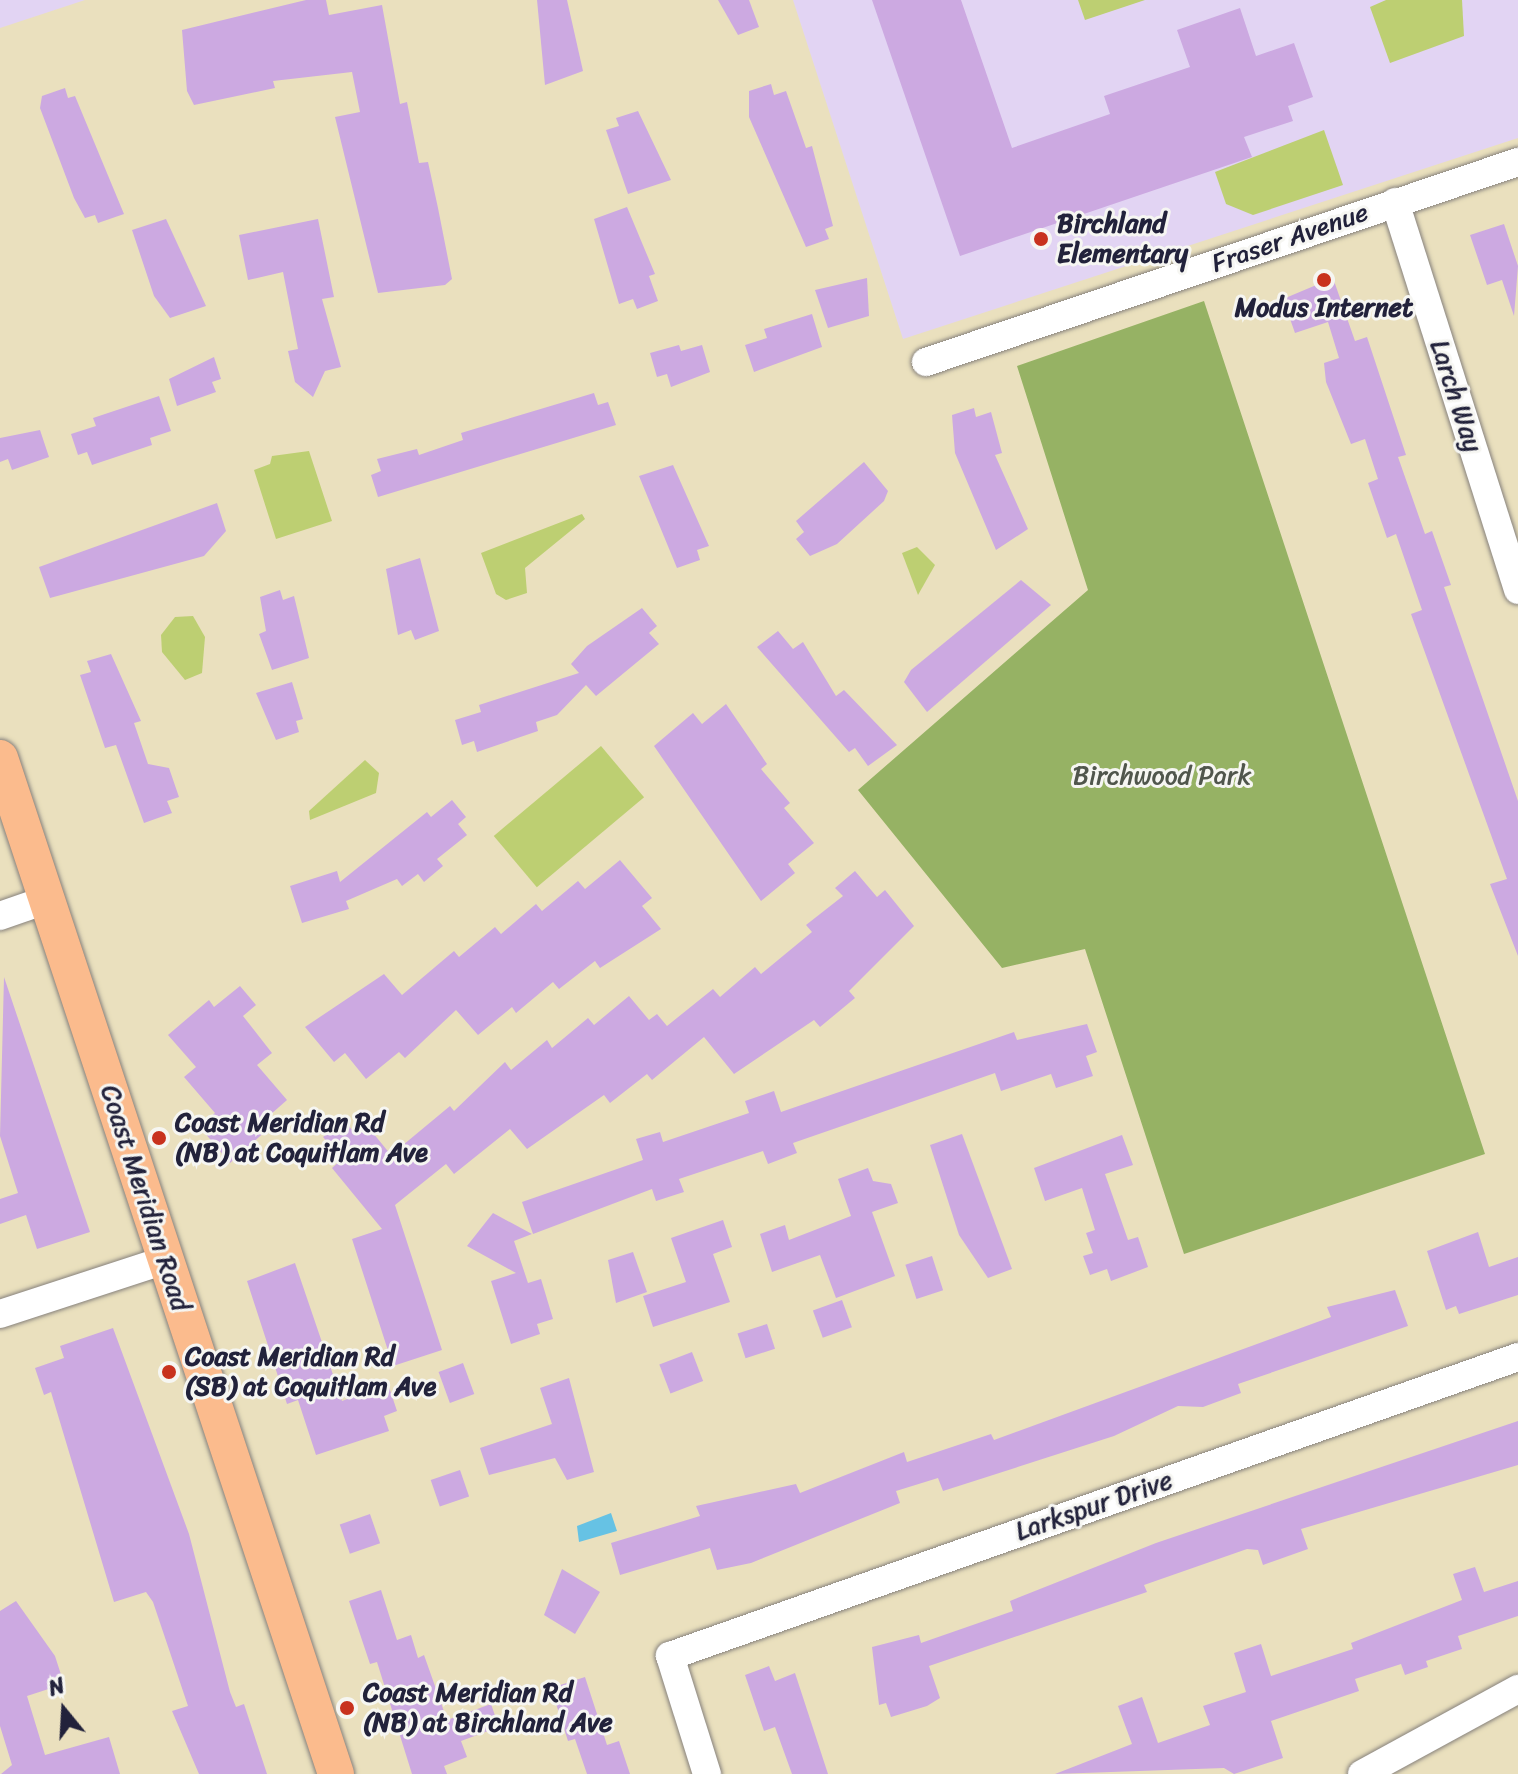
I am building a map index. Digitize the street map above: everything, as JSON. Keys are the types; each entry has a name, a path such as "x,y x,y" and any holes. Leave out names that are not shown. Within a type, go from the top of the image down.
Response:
{"main road":[{"name":"Coast Meridian Road","path":"0,758 336,1774"}],"street":[{"name":"Fraser Avenue","path":"926,362 1518,162"},
{"name":"Larch Way","path":"1395,202 1518,590"},
{"path":"0,916 46,900"},
{"path":"0,1314 165,1260"},
{"name":"Larkspur Drive","path":"707,1774 670,1656 1518,1357"},
{"path":"1362,1774 1518,1689"}],"shaded area":[{"path":"0,0 85,0 0,28"},
{"name":"Birchland Elementary","path":"793,0 1518,0 1518,138 903,339"}],"green space":[{"path":"1078,0 1145,0 1085,20"},
{"path":"1386,0 1462,0 1464,36 1390,63 1370,7"},
{"path":"1324,130 1343,185 1253,215 1226,204 1215,172"},
{"name":"Birchwood Park","path":"1204,301 1485,1154 1184,1254 1085,949 1002,968 858,790 1088,590 1017,366"},
{"path":"309,451 332,521 276,539 254,470 270,464 272,456"},
{"path":"582,514 585,519 525,568 527,593 506,600 496,594 481,553"},
{"path":"917,547 935,565 918,595 902,553"},
{"path":"193,616 205,637 202,673 185,680 162,652 161,635 175,617"},
{"path":"601,746 644,797 537,887 494,836"},
{"path":"365,760 379,773 376,793 310,820 309,811"}],"water":[{"path":"611,1513 617,1531 579,1542 577,1526"}],"building":[{"path":"306,0 326,0 329,15 382,5 400,104 407,102 419,163 428,162 452,279 445,285 378,293 335,117 360,112 352,72 273,81 275,88 194,105 187,91 182,30"},
{"path":"537,0 567,0 583,71 545,85"},
{"path":"718,0 749,0 759,27 738,35"},
{"path":"872,0 961,0 1012,148 1110,114 1104,96 1190,67 1177,30 1240,8 1256,56 1294,43 1313,97 1288,106 1293,121 1244,137 1252,157 960,256"},
{"path":"771,84 774,95 786,91 806,148 812,146 833,226 825,229 829,239 806,247 749,117 749,91"},
{"path":"65,88 68,98 75,96 124,214 98,223 95,215 85,218 74,198 40,108 42,96"},
{"path":"638,111 671,180 628,194 606,130 619,126 616,118"},
{"path":"627,207 655,274 649,276 658,301 637,309 633,299 619,304 594,219"},
{"path":"166,219 206,306 170,318 154,296 132,230"},
{"path":"318,219 334,297 322,299 341,367 325,371 313,397 295,382 288,351 298,349 283,272 248,280 239,235"},
{"path":"1504,224 1518,266 1514,316 1502,280 1487,285 1470,235"},
{"path":"867,278 869,316 828,328 815,290"},
{"path":"1333,278 1355,341 1367,337 1406,455 1398,457 1425,534 1432,531 1451,585 1444,587 1518,801 1518,956 1490,884 1507,879 1411,614 1422,610 1396,534 1387,538 1368,483 1378,479 1365,439 1351,444 1326,382 1324,363 1339,358 1328,322 1295,333 1283,299"},
{"path":"812,314 822,347 754,372 745,345 767,338 764,329"},
{"path":"679,345 681,351 702,345 710,372 671,387 667,374 657,377 650,353"},
{"path":"214,357 221,379 212,382 216,392 177,406 169,379"},
{"path":"594,393 598,405 608,402 616,425 378,497 371,475 381,471 377,459 417,449 419,455 463,440 461,433"},
{"path":"159,396 171,431 150,438 152,445 92,465 87,452 78,455 71,434 96,426 93,418"},
{"path":"974,408 976,417 991,412 1002,453 995,455 1028,529 996,550 955,453 952,415"},
{"path":"40,430 49,457 12,470 8,459 0,462 0,438"},
{"path":"864,462 888,491 884,501 837,544 810,556 796,539 804,532 796,521"},
{"path":"673,465 709,546 697,550 700,560 677,568 639,476"},
{"path":"217,503 226,531 204,556 50,598 39,567"},
{"path":"420,558 439,631 415,640 411,630 398,635 386,569"},
{"path":"1021,580 1051,605 927,712 904,682 911,670"},
{"path":"280,590 283,600 294,596 309,658 272,670 259,634 266,631 260,597"},
{"path":"642,608 657,626 649,633 659,644 596,696 586,685 557,715 536,722 538,731 477,752 474,741 462,745 455,720 481,712 479,705 579,673 571,664 587,646"},
{"path":"778,631 793,649 803,642 836,696 844,690 897,745 868,766 855,748 849,752 757,647"},
{"path":"111,654 141,721 134,723 148,764 169,768 179,797 167,801 172,813 144,823 116,745 105,748 80,675 91,672 87,661"},
{"path":"292,682 303,719 296,721 299,732 276,740 256,693"},
{"path":"726,704 767,764 761,769 790,803 784,808 814,843 788,864 795,873 761,901 654,746 693,713 702,724"},
{"path":"452,800 466,817 458,824 467,835 437,859 443,866 424,882 418,874 402,886 397,879 346,901 349,909 302,923 290,886 337,871 340,882 427,812 431,817"},
{"path":"620,860 652,898 642,906 661,929 600,968 595,961 559,989 553,982 516,1013 512,1007 478,1035 456,1010 405,1058 399,1052 366,1079 345,1053 334,1062 305,1027 384,974 402,995 454,951 459,957 495,927 501,934 536,904 542,911 578,881 585,889"},
{"path":"855,871 877,897 885,890 914,926 849,991 855,998 820,1027 814,1020 734,1074 704,1037 652,1080 647,1074 610,1103 604,1095 527,1149 510,1129 454,1174 446,1164 395,1205 442,1350 393,1366 352,1239 382,1229 332,1168 342,1159 323,1137 344,1120 353,1131 364,1122 391,1155 450,1106 454,1111 505,1062 511,1070 547,1040 552,1048 588,1018 594,1025 629,996 649,1020 657,1014 667,1026 713,989 720,997 755,967 761,974 812,932 806,925 843,896 835,888"},
{"path":"4,977 90,1232 37,1249 26,1215 0,1224 0,1199 18,1193 0,1136"},
{"path":"240,986 256,1005 243,1016 272,1053 257,1065 287,1100 262,1122 268,1129 230,1163 199,1126 215,1113 184,1077 196,1067 168,1035 209,1000 214,1007"},
{"path":"1087,1024 1097,1052 1086,1056 1093,1076 1056,1088 1051,1074 1001,1091 995,1073 793,1143 797,1153 768,1164 763,1151 679,1179 684,1192 656,1201 652,1189 533,1234 522,1202 643,1160 636,1139 660,1132 663,1142 749,1113 745,1101 774,1091 781,1112 1014,1032 1017,1040"},
{"path":"962,1134 1012,1269 988,1278 959,1235 930,1145"},
{"path":"1122,1135 1133,1165 1105,1174 1128,1240 1138,1237 1148,1267 1111,1281 1107,1269 1090,1275 1083,1256 1093,1253 1086,1233 1095,1230 1082,1188 1045,1201 1034,1168"},
{"path":"868,1168 873,1181 891,1184 898,1203 872,1212 895,1276 836,1298 820,1255 772,1272 760,1234 785,1225 789,1240 851,1216 838,1179"},
{"path":"493,1213 532,1234 514,1241 528,1283 541,1279 553,1319 537,1324 540,1334 511,1344 491,1281 516,1273 467,1246"},
{"path":"723,1220 732,1247 713,1254 730,1302 653,1327 643,1296 686,1282 671,1238"},
{"path":"1478,1232 1489,1267 1518,1257 1518,1295 1459,1314 1456,1306 1446,1310 1427,1251"},
{"path":"633,1252 647,1292 616,1303 608,1260"},
{"path":"932,1256 943,1290 916,1299 905,1265"},
{"path":"295,1263 342,1401 388,1384 397,1411 384,1416 389,1431 316,1455 298,1400 287,1404 247,1281"},
{"path":"1395,1290 1408,1326 1238,1384 1241,1393 1203,1407 1178,1406 1114,1436 943,1491 938,1478 896,1491 900,1503 751,1563 717,1570 710,1548 620,1575 611,1543 700,1516 696,1506 796,1484 800,1493 904,1452 907,1462 991,1434 994,1440 1331,1317 1327,1307"},
{"path":"842,1300 852,1327 823,1338 813,1311"},
{"path":"767,1324 775,1349 746,1358 738,1334"},
{"path":"113,1328 189,1534 230,1692 236,1707 244,1704 267,1774 199,1774 172,1711 188,1706 153,1602 146,1592 114,1602 51,1392 44,1395 35,1368 64,1358 60,1346"},
{"path":"692,1352 703,1381 670,1393 659,1365"},
{"path":"463,1363 474,1394 450,1403 439,1372"},
{"path":"569,1378 594,1472 567,1480 555,1458 489,1475 480,1448 552,1424 540,1388"},
{"path":"1518,1421 1518,1465 1301,1529 1308,1549 1263,1565 1258,1550 1247,1549 1144,1585 1147,1592 929,1666 940,1698 927,1706 891,1717 886,1703 879,1705 872,1647 919,1635 921,1643 1013,1611 1010,1601 1156,1543"},
{"path":"460,1470 469,1496 440,1507 431,1480"},
{"path":"370,1514 380,1543 350,1554 340,1524"},
{"path":"1475,1567 1484,1592 1518,1581 1518,1616 1458,1636 1462,1649 1426,1661 1428,1667 1405,1675 1401,1664 1355,1679 1359,1691 1271,1721 1283,1758 1234,1774 1224,1768 1055,1774 1132,1744 1118,1706 1142,1697 1158,1743 1210,1725 1203,1706 1246,1692 1234,1653 1261,1644 1271,1676 1353,1649 1351,1643 1462,1600 1453,1574"},
{"path":"562,1569 600,1592 575,1634 544,1615"},
{"path":"381,1590 397,1640 411,1635 418,1658 424,1655 447,1720 491,1704 499,1727 461,1741 467,1757 444,1766 447,1774 412,1774 377,1662 370,1664 349,1601"},
{"path":"16,1601 55,1656 64,1684 27,1696 45,1755 109,1737 120,1774 1,1774 12,1765 0,1726 0,1611"},
{"path":"769,1666 775,1681 795,1673 828,1774 792,1774 775,1727 764,1731 745,1675"},
{"path":"585,1677 607,1745 619,1741 630,1774 587,1774 575,1739 568,1741 551,1688"}],"place":[{"name":"Birchland Elementary","path":"1041,239"},
{"name":"Modus Internet","path":"1324,280"},
{"name":"Coast Meridian Rd (NB) at Coquitlam Ave","path":"159,1138"},
{"name":"Coast Meridian Rd (SB) at Coquitlam Ave","path":"169,1372"},
{"name":"Coast Meridian Rd (NB) at Birchland Ave","path":"347,1708"}]}
